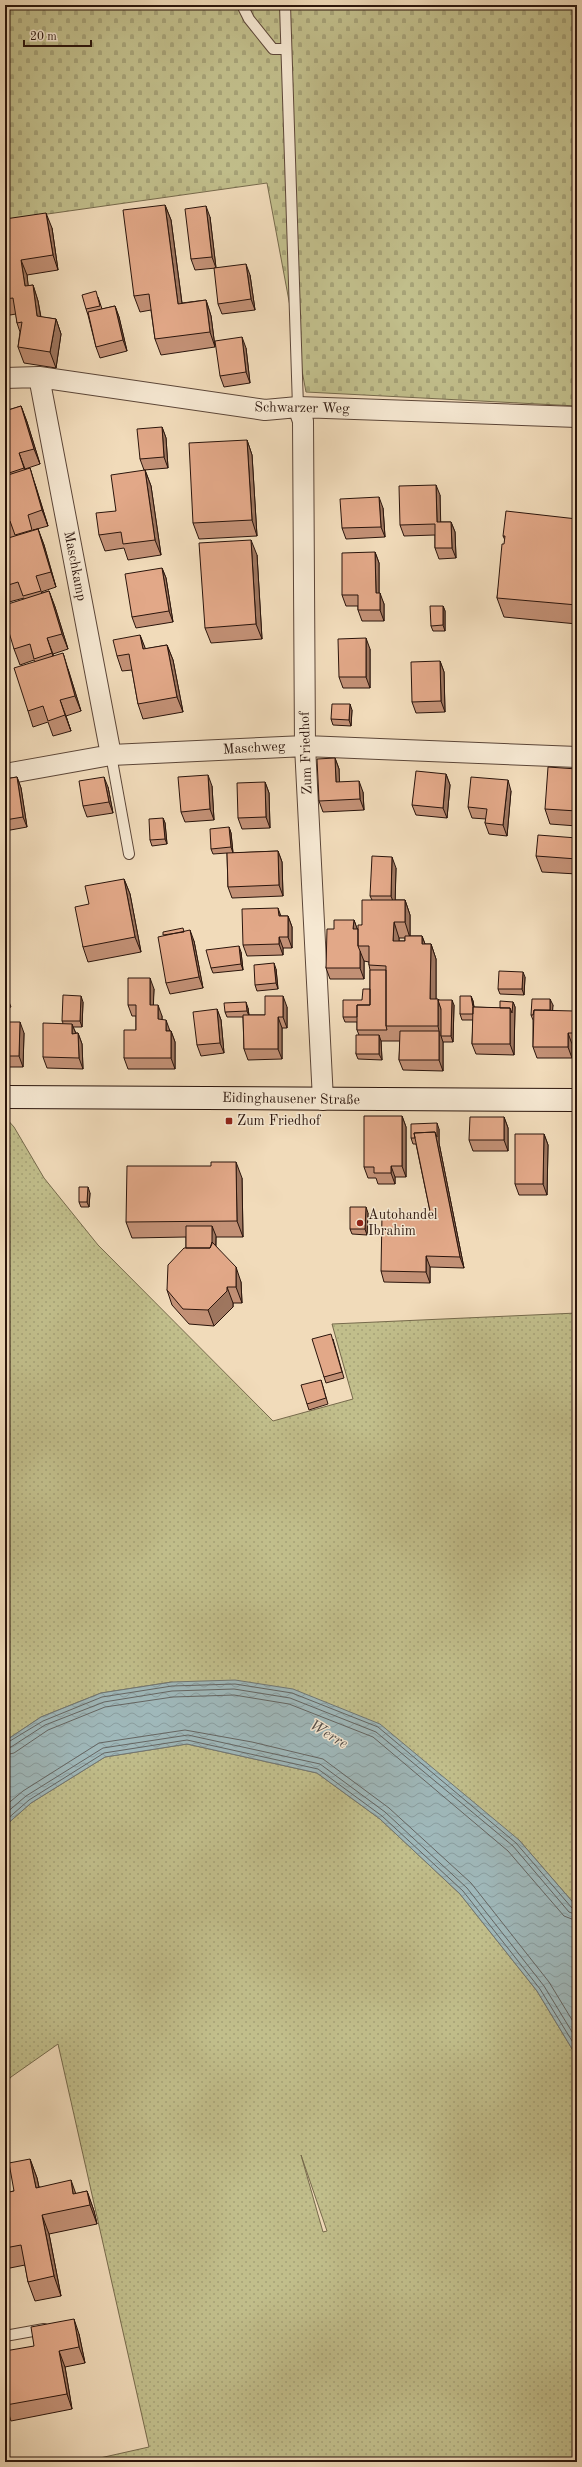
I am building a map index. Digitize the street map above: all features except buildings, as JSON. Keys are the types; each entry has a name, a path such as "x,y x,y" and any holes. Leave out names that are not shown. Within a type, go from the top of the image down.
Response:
{"main road":[{"name":"Eidinghausener Straße","path":"5,1098 259,1097 322,1100 577,1100"}],"street":[{"name":"Schwarzer Weg","path":"5,378 39,377 265,410 298,407 577,417"},
{"name":"Maschkamp","path":"39,377 111,755"},
{"name":"Zum Friedhof","path":"298,407 303,421 305,746 322,1100"},
{"name":"Maschweg","path":"5,774 111,755 305,746 577,757"}],"lane":[{"path":"242,5 249,19 273,49 286,49"},
{"path":"285,5 298,407"},
{"path":"111,755 130,854"},
{"path":"5,2336 55,2327"}],"green space":[{"path":"5,5 577,5 577,406 306,392 267,183 5,220"},
{"path":"5,1117 14,1127 44,1178 98,1245 273,1421 353,1399 332,1324 577,1313 577,1907 519,1840 172,1682 101,1693 41,1717 5,1741"},
{"path":"187,1744 317,1773 380,1819 460,1894 537,1991 577,2057 577,2462 82,2462 149,2447 58,2044 11,2077 5,2084 5,1826 31,1803 105,1757","holes":["301,2155 327,2231 323,2232"]}],"water":[{"name":"Werre","path":"235,1680 293,1689 380,1724 519,1840 577,1907 577,2057 537,1991 460,1894 380,1819 317,1773 187,1744 105,1757 31,1803 5,1826 5,1741 41,1717 101,1693 172,1682"}],"place":[{"name":"Zum Friedhof","path":"229,1121"},
{"name":"Autohandel Ibrahim","path":"360,1223"}]}
